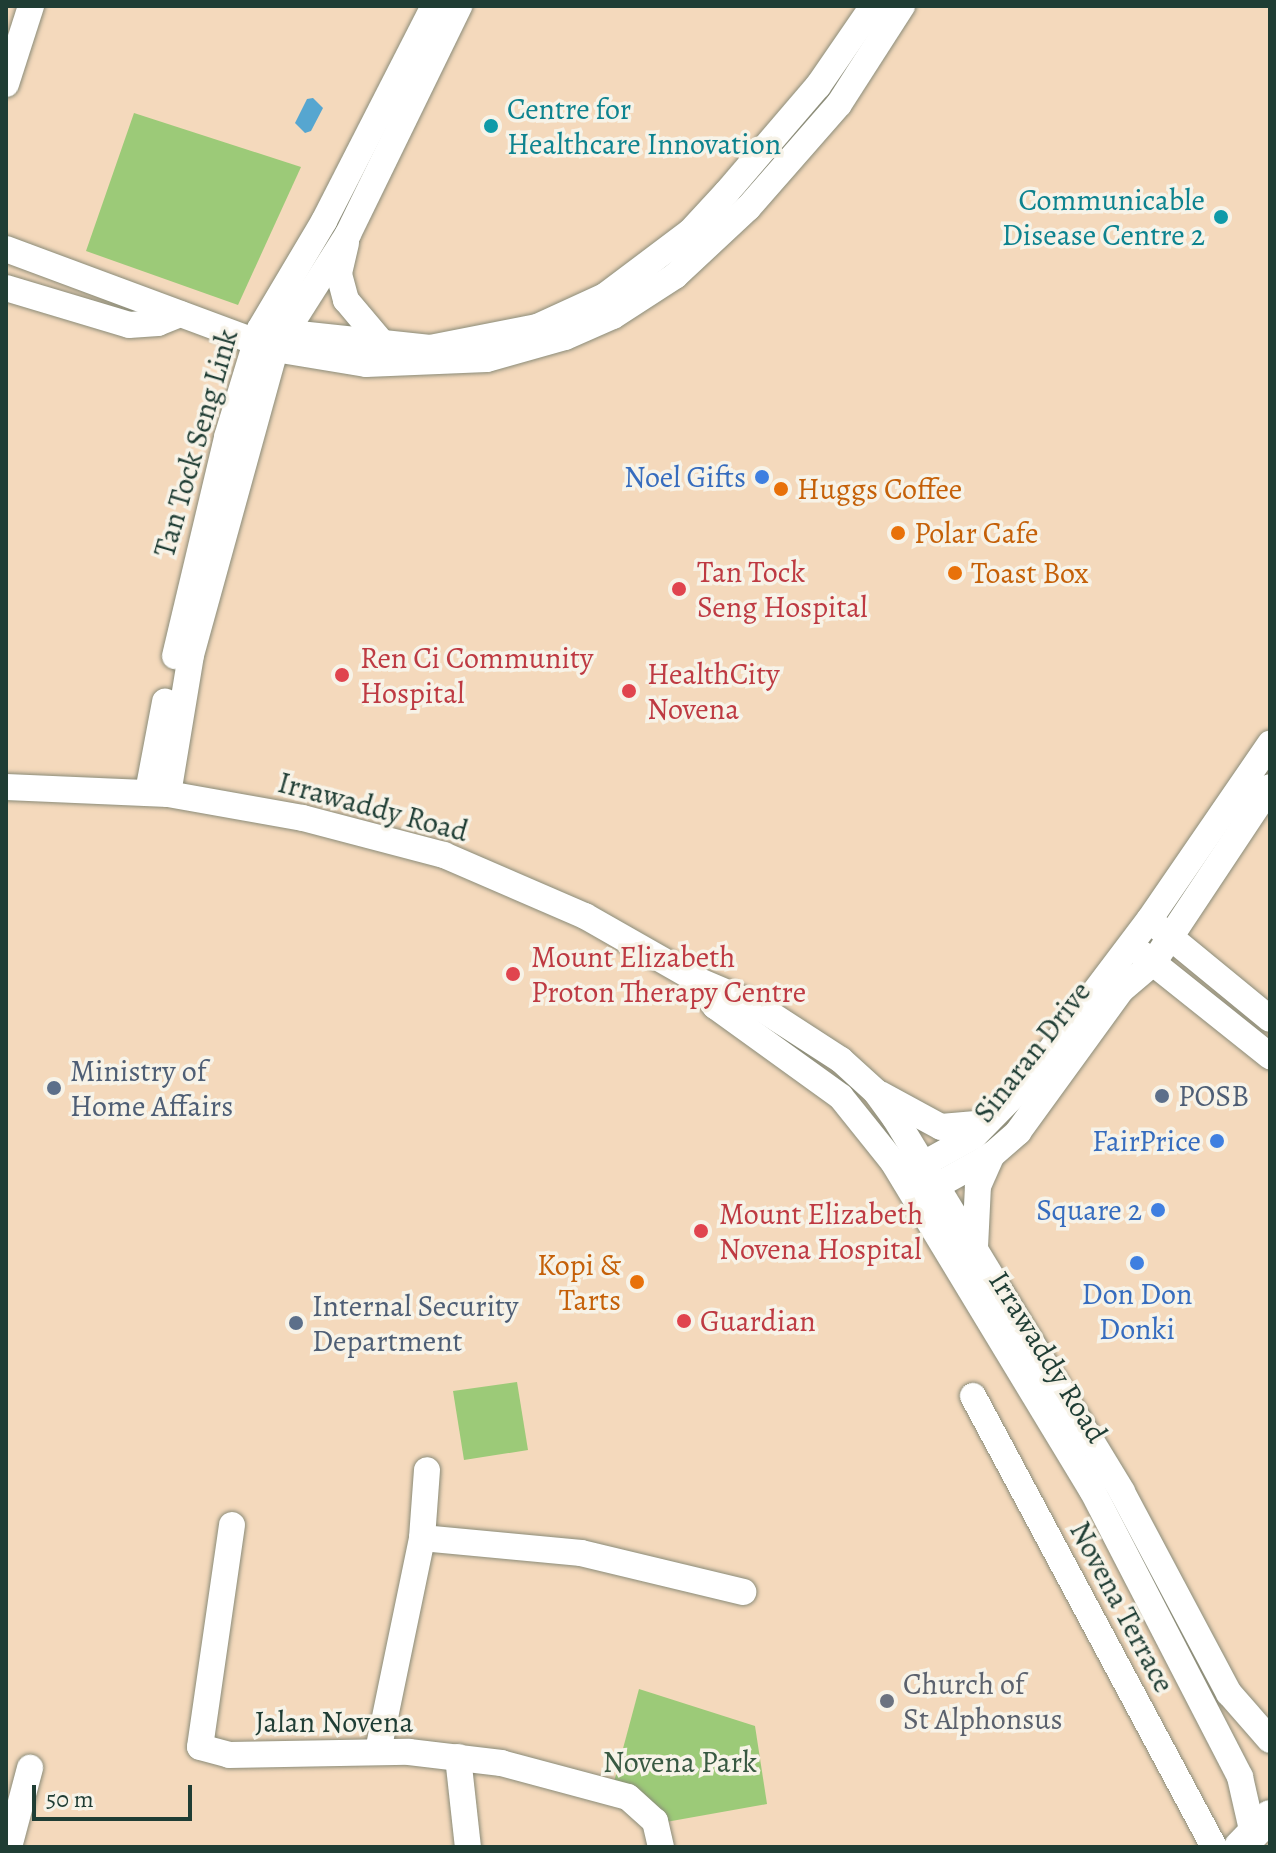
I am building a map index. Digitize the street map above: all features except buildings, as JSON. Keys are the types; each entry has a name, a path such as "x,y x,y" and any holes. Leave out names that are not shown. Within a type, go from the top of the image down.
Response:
{"street":[{"path":"6,84 31,6"},
{"name":"Tan Tock Seng Link","path":"158,793 263,337 434,6"},
{"name":"Tan Tock Seng Link","path":"383,344 346,300 339,274 348,234 459,6"},
{"path":"263,337 430,348 537,327 605,296 642,272 727,192 818,86 873,6"},
{"path":"6,249 180,314 366,364 430,365 487,359 565,337 613,316 675,276 748,208 839,104 902,6"},
{"name":"Tan Tock Seng Link","path":"263,337 348,234"},
{"path":"6,288 129,325 158,323 180,314"},
{"name":"Sinaran Drive","path":"919,1181 996,1119 1149,920 1270,744"},
{"name":"Irrawaddy Road","path":"6,787 158,793 303,818 444,855 554,900 697,980 785,1021 876,1092 919,1181 1092,1490 1240,1777 1254,1833"},
{"name":"Sinaran Drive","path":"919,1181 992,1155 1018,1132 1121,990 1153,963 1270,787"},
{"path":"1149,920 1270,1019"},
{"path":"1129,945 1270,1056"},
{"name":"Irrawaddy Road","path":"697,980 715,1006 841,1097 919,1181 975,1255 1122,1492 1229,1693 1270,1740"},
{"path":"876,1092 950,1130 996,1119"},
{"path":"975,1255 972,1219 978,1186 992,1155"},
{"name":"Novena Terrace","path":"973,1396 1214,1847"},
{"path":"378,1751 422,1538 427,1470"},
{"name":"Jalan Novena","path":"232,1525 200,1747 229,1755 378,1751 458,1757 628,1797 655,1821 661,1847"},
{"path":"422,1538 581,1553 743,1592"},
{"path":"458,1757 468,1847"},
{"path":"9,1847 30,1768"}],"green space":[{"path":"134,113 301,167 238,305 86,251"},
{"path":"517,1382 528,1450 464,1460 453,1391"},
{"name":"Novena Park","path":"639,1689 755,1726 767,1804 666,1822 614,1782"}],"water":[{"path":"313,98 323,108 311,131 305,133 295,123 307,99"}],"place":[{"name":"Centre for Healthcare Innovation","path":"491,126"},
{"name":"Communicable Disease Centre 2","path":"1221,217"},
{"name":"Noel Gifts","path":"762,477"},
{"name":"Huggs Coffee","path":"781,489"},
{"name":"Polar Cafe","path":"898,533"},
{"name":"Toast Box","path":"955,573"},
{"name":"Tan Tock Seng Hospital","path":"679,589"},
{"name":"Ren Ci Community Hospital","path":"342,675"},
{"name":"HealthCity Novena","path":"629,691"},
{"name":"Mount Elizabeth Proton Therapy Centre","path":"513,974"},
{"name":"Ministry of Home Affairs","path":"54,1088"},
{"name":"POSB","path":"1162,1096"},
{"name":"FairPrice","path":"1217,1141"},
{"name":"Square 2","path":"1158,1210"},
{"name":"Mount Elizabeth Novena Hospital","path":"701,1231"},
{"name":"Don Don Donki","path":"1137,1263"},
{"name":"Kopi & Tarts","path":"637,1282"},
{"name":"Guardian","path":"684,1321"},
{"name":"Internal Security Department","path":"296,1323"},
{"name":"Church of St Alphonsus","path":"887,1701"}]}
